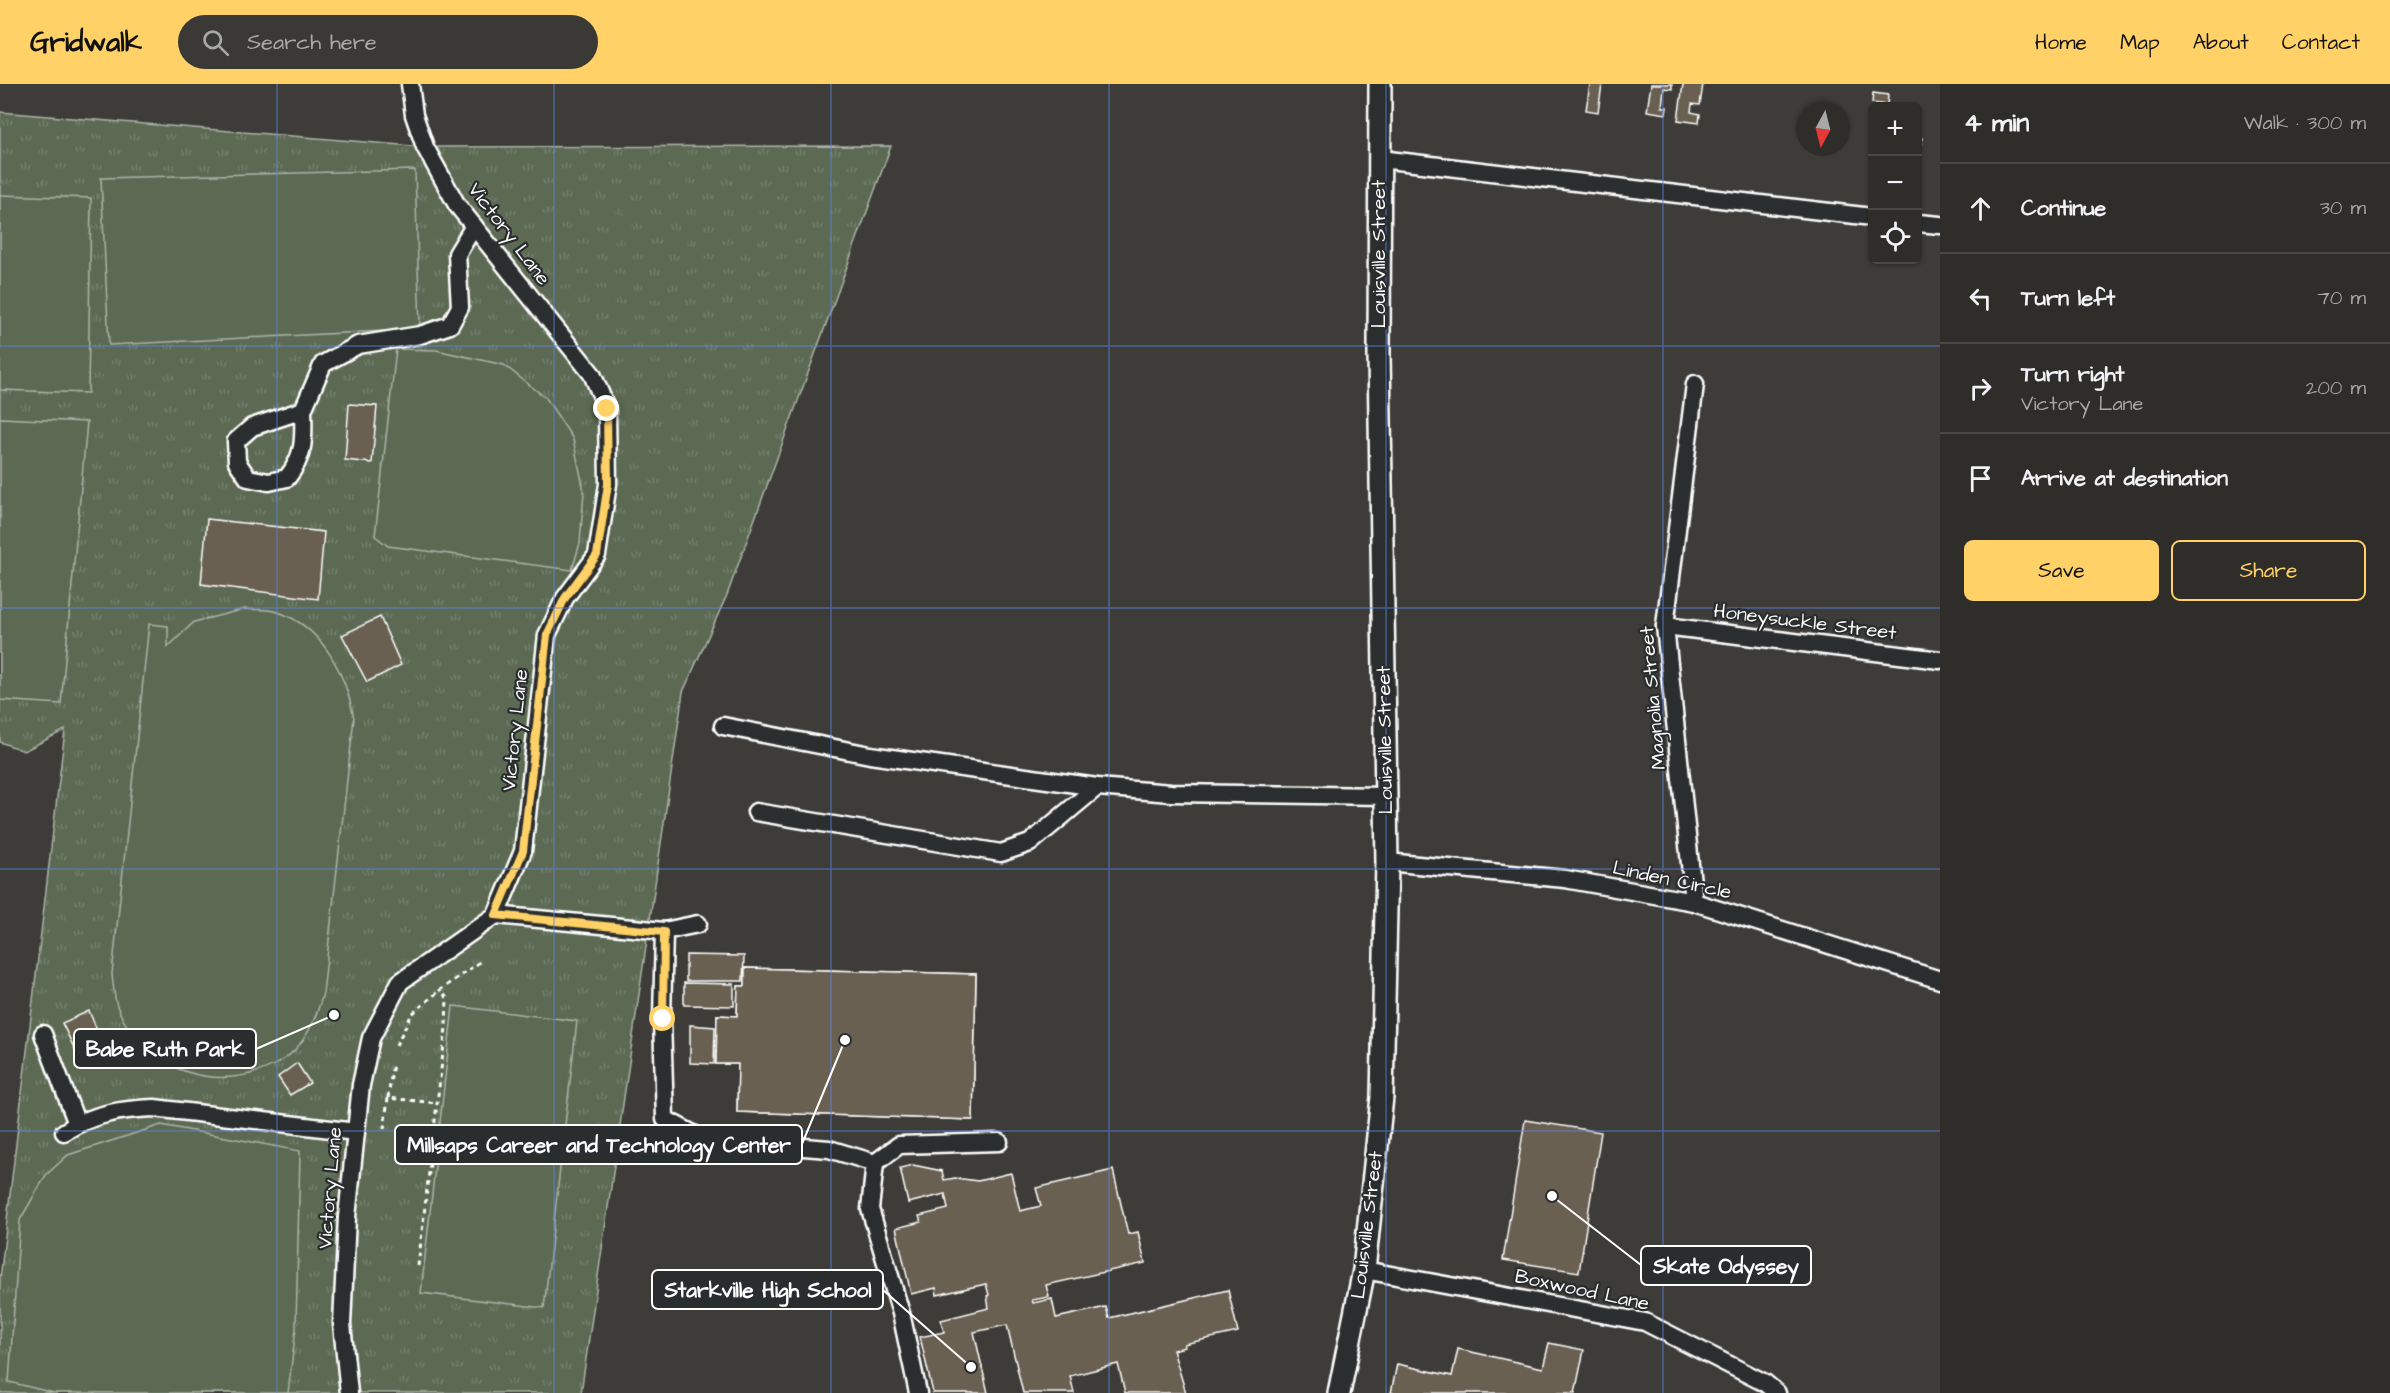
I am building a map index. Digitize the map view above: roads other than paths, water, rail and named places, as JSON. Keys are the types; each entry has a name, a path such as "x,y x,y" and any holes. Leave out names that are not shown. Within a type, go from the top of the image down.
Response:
{"main road":[{"name":"Louisville Street","path":"1339,1393 1364,1270 1382,1097 1387,862 1379,355 1380,84"}],"street":[{"name":"Victory Lane","path":"349,1393 342,1324 347,1217 361,1085 371,1038 400,982 496,915 523,851 547,635 565,598 597,555 608,484 607,409 591,374 457,205 425,147 414,115 410,84"},
{"path":"1380,159 1868,217"},
{"path":"1922,223 1940,225"},
{"path":"303,410 252,427 236,441 237,462 248,477 269,482 287,478 299,462 304,438 303,410 323,364 358,345 420,335 450,325 460,307 457,254 474,226"},
{"name":"Magnolia Street","path":"1694,902 1665,626 1695,384"},
{"name":"Honeysuckle Street","path":"1665,626 1940,660"},
{"path":"723,726 870,755 1097,787 1171,793 1386,796"},
{"path":"756,812 1001,853 1030,843 1097,787"},
{"name":"Linden Circle","path":"1387,862 1565,879 1694,902 1940,980"},
{"path":"496,915 664,932 698,924"},
{"path":"664,932 662,1007 665,1119 703,1139 829,1149 875,1163"},
{"path":"43,1034 71,1128 122,1108 154,1108 356,1132"},
{"path":"918,1393 901,1313 870,1209 875,1163 899,1145 999,1142"},
{"name":"Boxwood Lane","path":"1364,1270 1645,1322 1765,1383 1777,1393"}],"place":[{"name":"Babe Ruth Park","path":"334,1015"},
{"name":"Millsaps Career and Technology Center","path":"845,1040"},
{"name":"Skate Odyssey","path":"1552,1196"},
{"name":"Starkville High School","path":"971,1367"}]}
